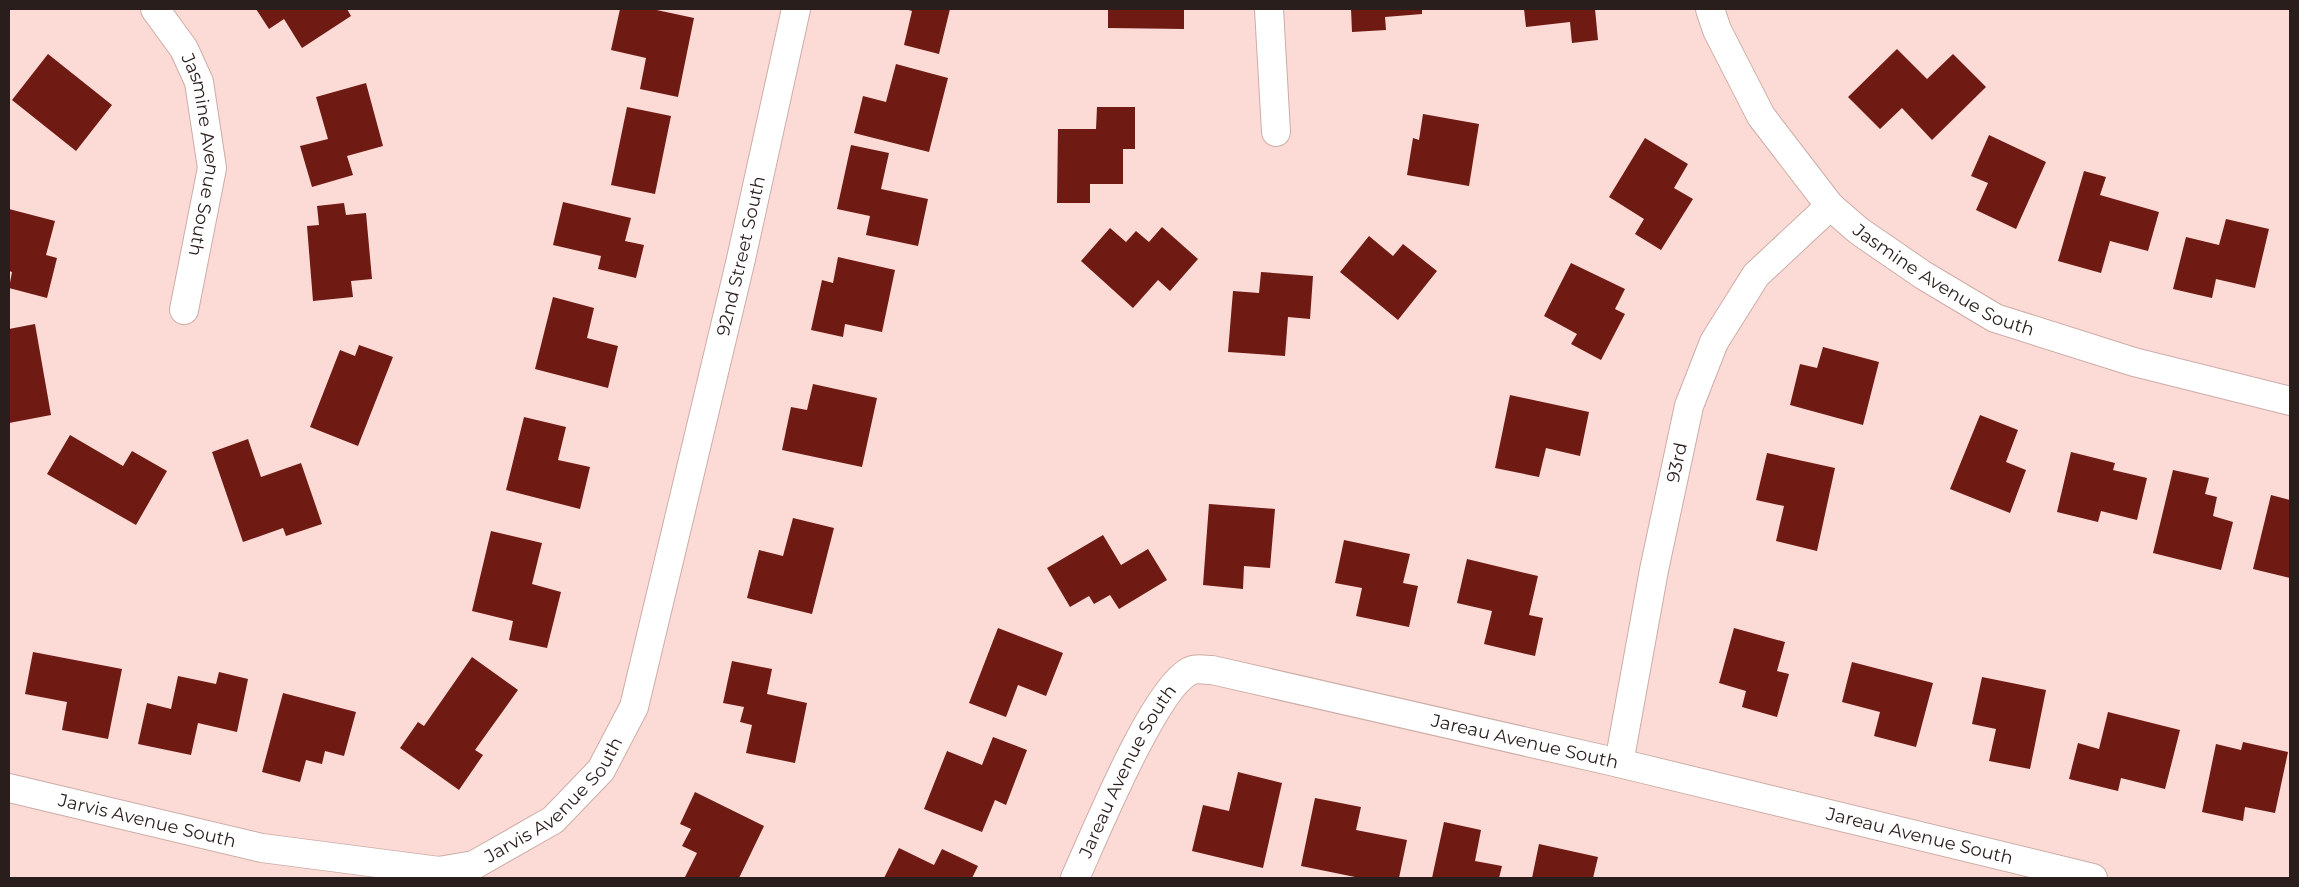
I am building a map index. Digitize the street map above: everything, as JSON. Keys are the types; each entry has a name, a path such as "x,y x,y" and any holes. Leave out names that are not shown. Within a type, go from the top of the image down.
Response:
{"street":[{"name":"Jasmine Avenue South","path":"155,9 184,49 199,82 212,168 184,310"},
{"name":"92nd Street South","path":"683,502 741,259 796,9"},
{"path":"1269,9 1276,132"},
{"name":"Jasmine Avenue South","path":"1710,9 1717,30 1761,116 1830,206 1859,231 1915,270 1995,318 2134,362 2290,401"},
{"name":"93rd","path":"1619,763 1654,570 1689,406 1714,342 1756,275 1830,206"},
{"name":"Jarvis Avenue South","path":"9,788 262,848 439,871 474,865 552,820 601,770 634,707 683,502"},
{"name":"Jareau Avenue South","path":"1075,878 1148,721 1178,680 1191,670 1212,670 1619,763 2093,878"}],"building":[{"path":"256,9 347,9 351,16 302,48 284,19 269,29"},
{"path":"620,9 652,9 694,18 678,97 640,89 646,58 611,50"},
{"path":"905,9 950,9 939,54 904,45 912,11"},
{"path":"1108,9 1184,9 1184,29 1108,28"},
{"path":"1351,9 1422,9 1422,14 1385,17 1386,30 1352,32"},
{"path":"1524,9 1595,9 1598,40 1572,43 1570,22 1526,27"},
{"path":"1897,49 1927,79 1953,54 1986,87 1932,140 1902,108 1880,129 1848,97"},
{"path":"48,54 112,105 76,151 12,100"},
{"path":"896,64 948,78 929,152 854,133 863,96 886,102"},
{"path":"366,83 383,146 347,156 353,175 312,187 300,146 328,139 316,97"},
{"path":"627,107 671,116 655,194 611,185"},
{"path":"1097,107 1135,107 1135,149 1123,149 1123,184 1090,184 1090,203 1057,203 1058,129 1096,129"},
{"path":"1423,114 1479,124 1469,186 1407,175 1413,138 1419,140"},
{"path":"1989,135 2046,162 2016,229 1976,210 1988,183 1971,176"},
{"path":"1645,138 1688,164 1674,188 1693,199 1661,250 1635,234 1644,219 1609,197"},
{"path":"851,145 889,153 881,189 928,199 918,246 866,235 870,216 837,209"},
{"path":"2084,171 2106,177 2100,195 2159,212 2148,251 2110,241 2101,273 2058,261"},
{"path":"563,202 631,218 625,241 644,245 636,278 598,269 601,256 553,245"},
{"path":"344,203 346,215 366,213 372,279 351,281 353,297 313,301 307,226 319,225 317,206"},
{"path":"9,209 55,221 46,255 57,258 47,298 9,288 12,272 9,271"},
{"path":"2226,219 2269,229 2255,288 2216,279 2212,298 2173,289 2186,237 2219,245"},
{"path":"1162,227 1198,259 1170,291 1158,280 1133,308 1081,261 1110,228 1126,242 1136,231 1149,242"},
{"path":"1369,236 1393,256 1403,244 1437,271 1398,320 1340,272"},
{"path":"838,257 895,270 882,332 845,324 843,337 811,330 822,280 833,283"},
{"path":"1571,263 1625,289 1615,309 1625,314 1601,360 1571,344 1577,334 1544,316"},
{"path":"1261,272 1313,276 1310,319 1288,317 1285,356 1228,352 1233,291 1259,293"},
{"path":"553,297 594,308 587,338 618,346 608,388 535,369"},
{"path":"35,324 51,415 9,423 9,329"},
{"path":"359,345 393,357 358,446 310,427 340,350 355,356"},
{"path":"1823,347 1879,362 1863,425 1790,405 1800,364 1817,368"},
{"path":"813,384 877,398 862,467 782,450 791,407 807,410"},
{"path":"1510,395 1589,412 1580,456 1546,448 1539,477 1495,468"},
{"path":"1980,415 2018,430 2006,462 2026,470 2010,513 1950,489"},
{"path":"524,417 566,427 558,460 590,467 580,509 506,490"},
{"path":"70,435 123,466 132,451 167,471 136,525 47,474"},
{"path":"248,439 261,477 301,463 322,524 286,536 283,528 243,542 212,452"},
{"path":"2071,452 2115,463 2113,470 2147,478 2137,520 2101,511 2098,522 2057,512"},
{"path":"1767,453 1835,468 1817,551 1776,541 1784,506 1756,500"},
{"path":"2173,470 2209,478 2205,494 2217,497 2213,516 2233,522 2221,570 2153,553"},
{"path":"2271,495 2290,500 2290,578 2253,569"},
{"path":"1209,504 1275,509 1270,568 1244,566 1243,589 1203,585"},
{"path":"793,518 834,528 812,614 747,598 759,550 783,556"},
{"path":"491,531 542,543 532,584 561,592 547,648 509,640 513,621 472,611"},
{"path":"1103,535 1121,565 1148,549 1167,580 1119,609 1110,595 1094,604 1089,596 1070,607 1047,568"},
{"path":"1344,540 1410,554 1403,583 1418,586 1409,627 1356,616 1362,588 1335,583"},
{"path":"1467,559 1538,576 1529,615 1543,618 1535,656 1484,644 1492,611 1457,603"},
{"path":"998,628 1063,653 1046,696 1018,685 1006,717 969,703"},
{"path":"1734,628 1785,642 1777,671 1789,674 1777,717 1742,707 1746,691 1719,683"},
{"path":"33,652 122,669 108,739 62,730 67,702 25,694"},
{"path":"472,657 518,690 475,750 483,755 459,790 400,748 418,722 424,726"},
{"path":"732,661 772,669 767,694 807,703 795,763 746,753 752,725 740,722 744,707 723,703"},
{"path":"1852,662 1933,683 1916,747 1874,736 1880,712 1842,702"},
{"path":"219,672 248,679 237,732 198,723 191,755 138,744 147,703 171,709 178,676 216,684"},
{"path":"1982,677 2046,690 2030,769 1989,761 1996,729 1972,724"},
{"path":"283,693 356,712 344,756 325,751 322,764 306,760 300,782 262,772"},
{"path":"2108,712 2180,730 2165,789 2121,778 2118,791 2069,779 2078,743 2099,749"},
{"path":"993,737 1027,750 1006,805 995,800 982,832 924,809 947,751 982,765"},
{"path":"2243,742 2288,752 2275,813 2245,807 2243,821 2202,812 2216,744 2241,750"},
{"path":"1238,772 1282,783 1263,868 1192,851 1203,805 1229,811"},
{"path":"695,792 764,826 739,878 685,877 697,853 682,846 691,829 680,824"},
{"path":"1315,798 1361,807 1356,830 1407,840 1399,878 1360,878 1301,866"},
{"path":"1444,822 1481,830 1475,861 1502,866 1499,878 1432,878"},
{"path":"1539,844 1598,857 1593,878 1532,878"},
{"path":"899,848 934,865 942,849 978,866 972,878 884,878"}]}
